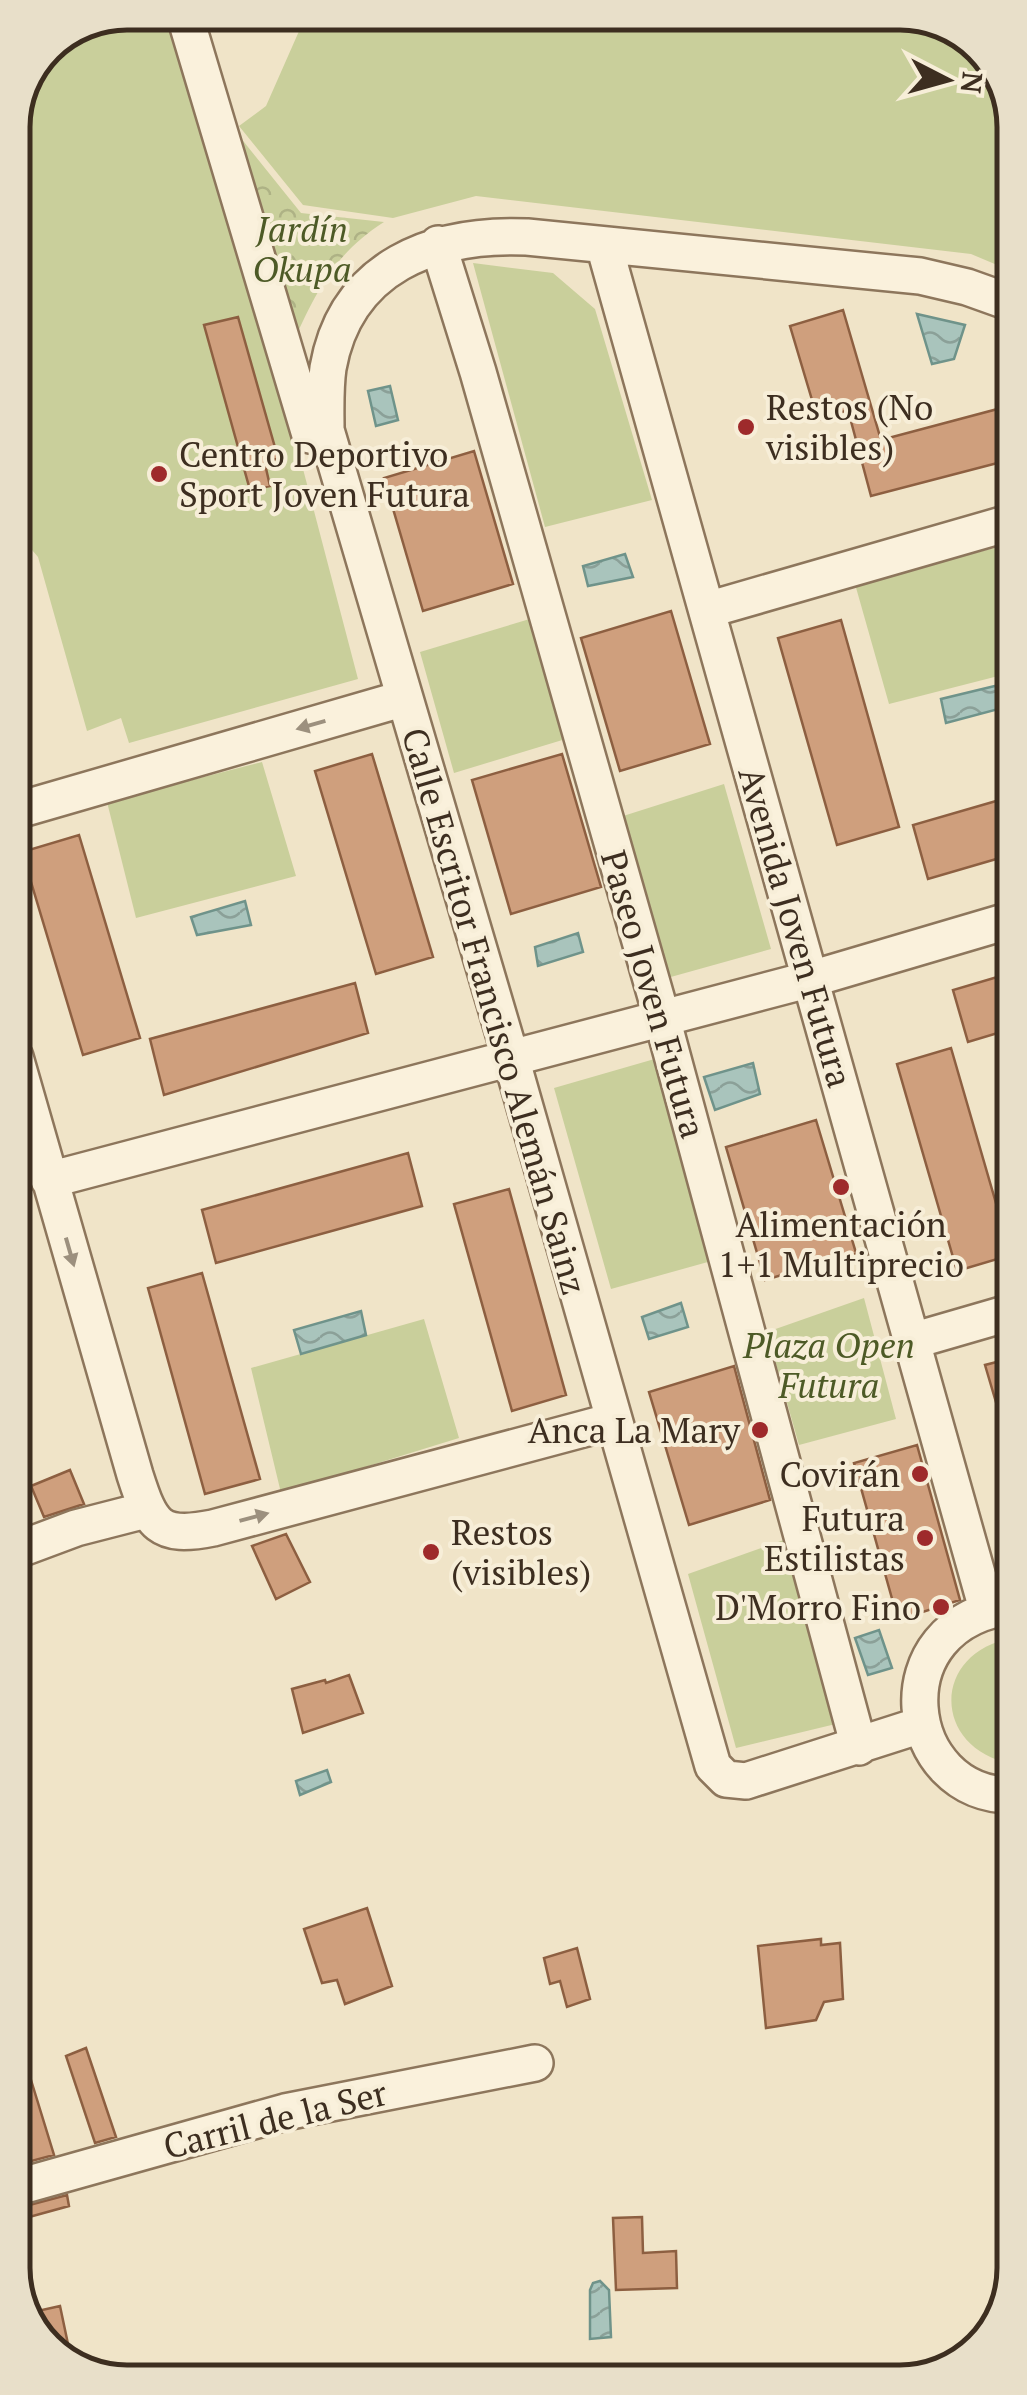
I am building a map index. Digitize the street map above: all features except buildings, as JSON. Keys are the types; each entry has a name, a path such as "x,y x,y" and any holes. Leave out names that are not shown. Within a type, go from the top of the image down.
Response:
{"street":[{"path":"189,30 310,435 326,430"},
{"name":"Calle Escritor Francisco Alemán Sainz","path":"921,1725 746,1781 726,1779 713,1766 326,430 328,368 335,341 349,313 376,279 402,260 438,244 493,236 920,276 997,298"},
{"name":"Paseo Joven Futura","path":"438,244 484,391 662,1018 859,1747"},
{"name":"Avenida Joven Futura","path":"604,245 912,1341 997,1599"},
{"path":"707,610 997,528"},
{"path":"30,805 405,698"},
{"path":"49,1180 810,979 997,924"},
{"path":"30,1111 153,1519"},
{"path":"912,1341 997,1316"},
{"path":"30,1545 76,1528 153,1519 174,1532 213,1528 613,1421"},
{"path":"997,1609 955,1626 930,1653 919,1688 921,1725 939,1760 969,1785 997,1794"},
{"name":"Carril de la Ser","path":"30,2184 286,2112 534,2062"}],"green space":[{"name":"Centro Deportivo Sport Joven Futura","path":"127,30 179,30 236,213 358,679 129,743 121,718 87,731 38,557 30,548 33,102 50,68 73,46 90,37"},
{"path":"300,30 919,32 949,43 969,58 992,96 997,127 997,265 971,254 476,196 393,218 303,205 239,126 266,106"},
{"name":"Jardín Okupa","path":"236,132 301,213 384,222 338,262 290,349"},
{"path":"473,263 553,273 595,309 652,500 545,527"},
{"path":"997,547 997,676 889,704 855,584"},
{"path":"533,618 569,738 454,773 420,652"},
{"path":"262,762 296,876 136,918 107,802"},
{"path":"724,784 771,949 660,980 620,817"},
{"path":"658,1058 715,1260 611,1289 554,1088"},
{"name":"Plaza Open Futura","path":"864,1298 896,1419 799,1445 767,1332"},
{"path":"424,1319 459,1438 281,1493 251,1368"},
{"path":"792,1537 844,1722 736,1748 688,1574"},
{"path":"997,1643 997,1759 966,1740 955,1721 951,1700 955,1680 967,1661"}],"water":[{"path":"917,314 965,325 954,359 932,364"},
{"path":"390,386 398,420 376,426 368,391"},
{"path":"625,554 633,577 588,586 583,566"},
{"path":"997,685 997,709 946,723 941,699"},
{"path":"245,901 251,925 197,935 191,917"},
{"path":"578,933 583,952 538,966 535,947"},
{"path":"753,1063 760,1094 715,1110 704,1077"},
{"path":"681,1303 688,1327 649,1339 642,1317"},
{"path":"361,1311 366,1335 301,1354 294,1330"},
{"path":"879,1630 892,1668 868,1675 855,1638"},
{"path":"327,1770 331,1782 300,1795 296,1781"},
{"path":"600,2281 609,2290 611,2337 590,2339 590,2290 593,2283"}],"place":[{"name":"Restos (No visibles)","path":"746,427"},
{"name":"Centro Deportivo Sport Joven Futura","path":"159,474"},
{"name":"Alimentación 1+1 Multiprecio","path":"841,1187"},
{"name":"Anca La Mary","path":"760,1430"},
{"name":"Covirán","path":"920,1474"},
{"name":"Futura Estilistas","path":"925,1538"},
{"name":"Restos (visibles)","path":"431,1552"},
{"name":"D'Morro Fino","path":"941,1607"}]}
